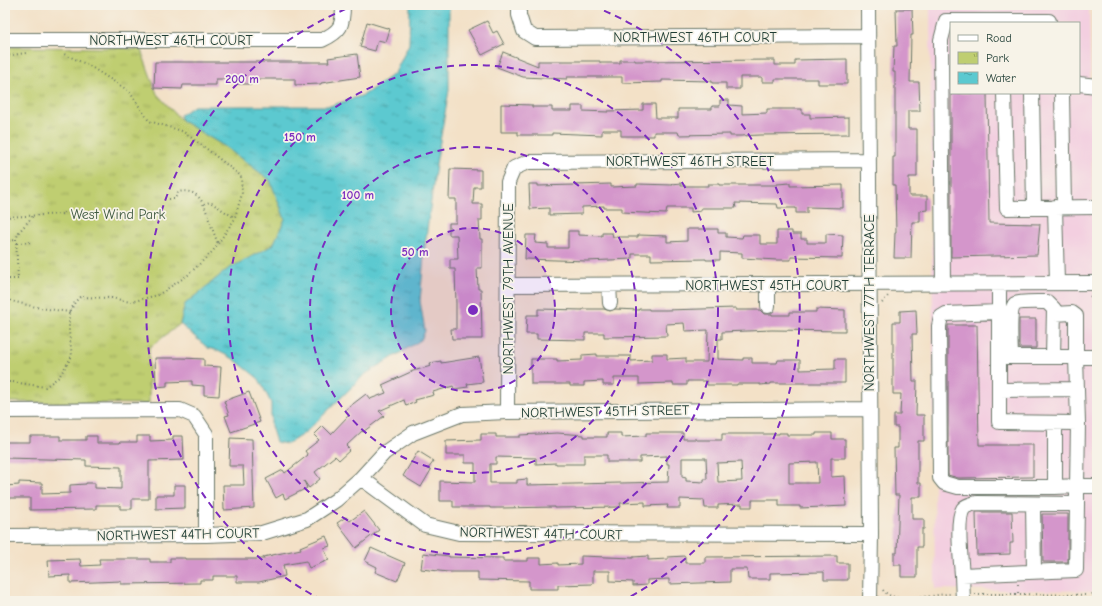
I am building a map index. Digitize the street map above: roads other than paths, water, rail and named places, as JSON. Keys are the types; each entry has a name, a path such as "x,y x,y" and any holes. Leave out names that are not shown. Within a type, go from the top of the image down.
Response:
{"street":[{"name":"NORTHWEST 46TH COURT","path":"5,40 322,40 336,34 343,20 343,5"},
{"name":"NORTHWEST 46TH COURT","path":"519,5 519,15 524,31 535,38 868,36"},
{"name":"NORTHWEST 77TH TERRACE","path":"868,5 871,534 870,600"},
{"path":"943,284 941,40 946,21 1049,22"},
{"path":"1080,84 1097,86"},
{"path":"1004,94 1007,208 1097,207"},
{"path":"1032,94 1034,208"},
{"path":"1057,283 1062,94"},
{"name":"NORTHWEST 46TH STREET","path":"514,168 528,162 868,160"},
{"name":"NORTHWEST 79TH AVENUE","path":"507,412 508,182 514,168"},
{"name":"NORTHWEST 45TH COURT","path":"508,285 1097,283"},
{"path":"768,284 768,306"},
{"path":"998,284 998,312 1005,357"},
{"path":"609,285 610,303"},
{"path":"1053,357 1054,309 1046,302 1016,304 1013,308 1011,326 998,390 998,422 1078,423"},
{"path":"998,312 946,314 941,317 939,326 940,478 944,484 958,487 1097,486"},
{"path":"962,575 1076,570 1078,423 1076,316 1072,314 1054,314"},
{"path":"1005,357 1097,357"},
{"path":"998,390 1077,389"},
{"name":"NORTHWEST 45TH STREET","path":"362,478 384,453 413,433 462,414 507,412 870,409"},
{"path":"5,411 180,410 194,416 206,434 206,535"},
{"path":"1054,423 1055,487"},
{"name":"NORTHWEST 44TH COURT","path":"5,536 206,535 262,533 307,519 336,500 362,478 425,526 459,533 871,534"},
{"path":"963,601 960,528 961,515 969,504 1077,504"},
{"path":"1033,504 1034,572"}],"water":[{"path":"410,5 449,5 449,90 436,164 425,245 420,301 425,331 421,340 364,375 305,433 287,444 276,442 271,426 271,403 259,379 234,359 216,350 208,348 180,324 185,304 228,269 273,245 285,219 270,180 224,146 181,120 180,115 194,106 330,106 364,95 395,73 409,44"}],"park label":[{"name":"West Wind Park","path":"118,214"}]}
